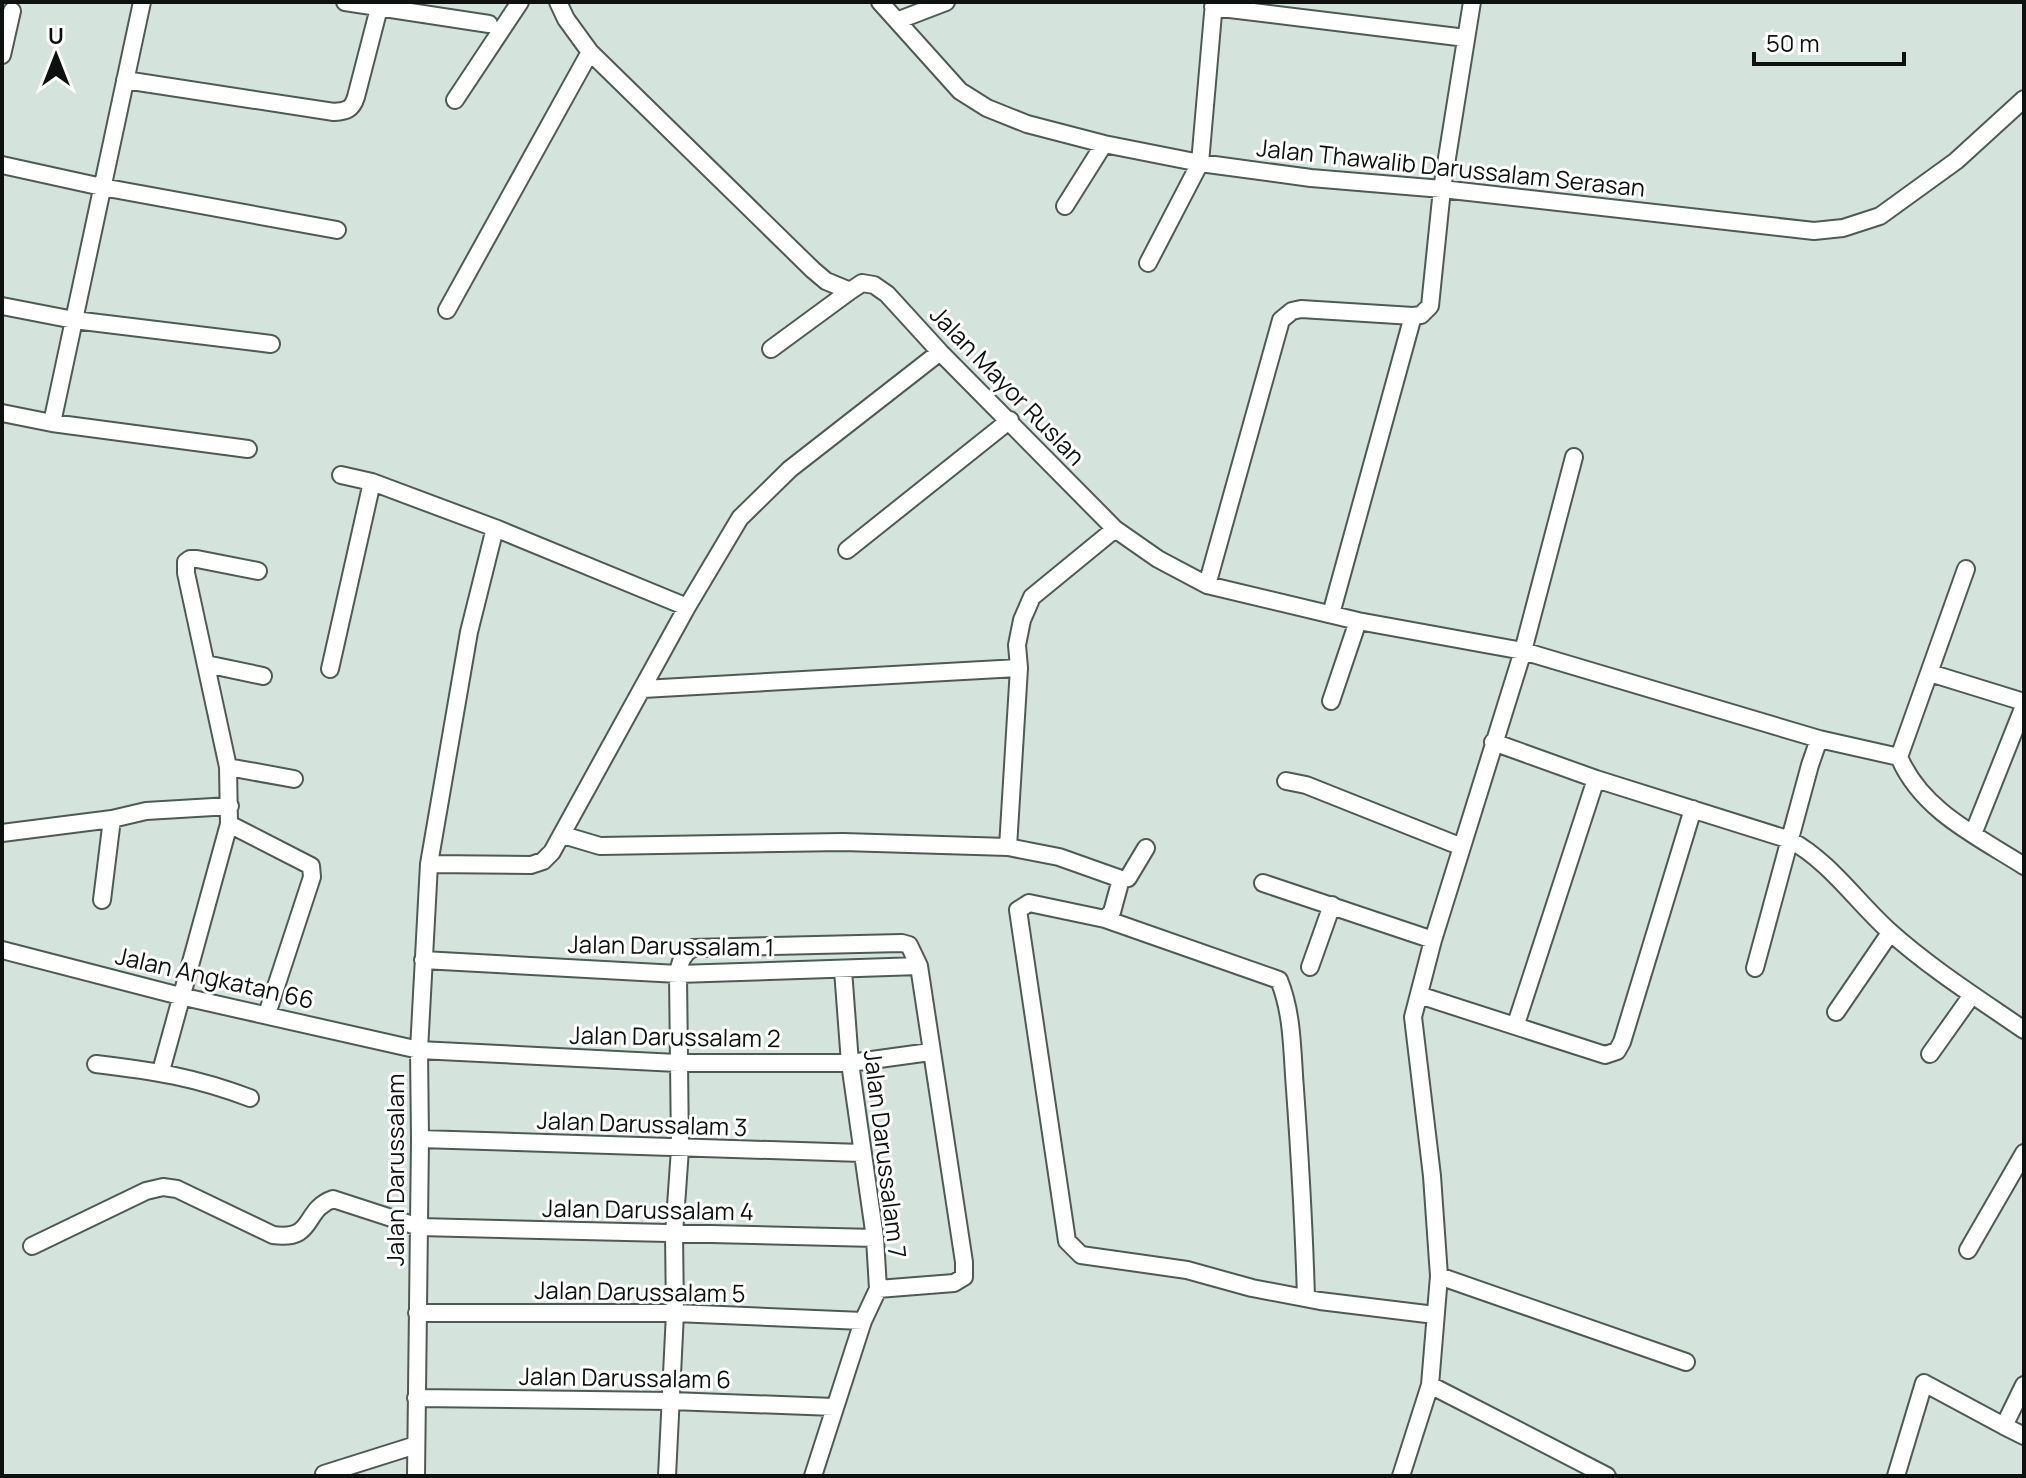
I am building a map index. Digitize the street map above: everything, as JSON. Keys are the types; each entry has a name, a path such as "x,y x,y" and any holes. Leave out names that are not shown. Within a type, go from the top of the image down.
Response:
{"street":[{"path":"52,423 142,2"},
{"path":"345,2 489,24"},
{"path":"455,100 520,2"},
{"name":"Jalan Mayor Ruslan","path":"558,2 566,19 590,52 813,270 826,281 850,291 862,283 874,285 887,294 1115,529 1158,559 1207,585 1358,621 1523,651 1819,739 1899,757"},
{"name":"Jalan Thawalib Darussalam Serasan","path":"880,2 960,91 987,108 1027,124 1104,144 1200,163 1311,178 1442,189 1800,230 1843,228 1880,216 1956,161 2024,99"},
{"path":"899,20 946,2"},
{"path":"1207,585 1281,320 1286,314 1301,309 1413,316 1421,315 1430,306 1442,189 1472,2"},
{"path":"1148,263 1200,163 1214,4 1466,38"},
{"path":"125,80 334,112 347,111 353,106 379,8"},
{"path":"2,55 12,11"},
{"path":"447,310 590,52"},
{"path":"1065,206 1104,144"},
{"path":"2,165 102,187 337,230"},
{"path":"771,349 850,291"},
{"path":"2,306 74,320 271,344"},
{"path":"1331,614 1413,316"},
{"path":"429,864 531,865 543,861 563,835 687,607 740,518 764,492 940,352"},
{"path":"2,413 52,423 248,449"},
{"path":"847,550 1010,420"},
{"path":"1401,1476 1430,1385 1439,1276 1432,1176 1413,1017 1433,940 1523,651 1574,457"},
{"path":"341,475 372,482 495,528 687,607"},
{"path":"330,669 372,482"},
{"name":"Jalan Darussalam","path":"416,1476 419,1050 429,864 469,632 495,528"},
{"path":"1008,847 1019,668 1017,645 1022,620 1032,597 1115,529"},
{"path":"161,1071 229,824 230,806 228,767 186,562 197,559 258,571"},
{"path":"1966,569 1899,757 1908,779 1932,807 2024,866"},
{"path":"1331,701 1358,621"},
{"path":"206,664 263,676"},
{"path":"643,689 1019,668"},
{"path":"1930,673 2024,704 1973,834"},
{"path":"1755,968 1819,739"},
{"path":"1493,742 1596,779 1790,840 1810,851 1890,933 2024,1030"},
{"path":"228,767 294,779"},
{"path":"1516,1024 1596,779"},
{"path":"1286,781 1306,785 1462,847"},
{"path":"2,833 112,819 146,811 230,806"},
{"path":"1419,995 1605,1055 1617,1051 1693,809"},
{"path":"102,900 112,819"},
{"path":"229,824 311,866 312,877 267,1014"},
{"path":"563,835 600,846 843,842 1008,847 1059,857 1121,879 1128,878 1146,848"},
{"path":"1105,919 1112,912 1121,879"},
{"path":"1263,883 1433,940"},
{"path":"1306,1298 1303,1194 1290,1033 1285,995 1279,980 1105,919 1029,903 1018,910 1067,1241 1081,1255 1187,1270 1252,1288 1306,1298 1435,1315"},
{"path":"1310,967 1332,905"},
{"path":"1836,1012 1890,933"},
{"path":"667,1476 675,1313 674,1234 680,1149 678,974 685,953 700,946 909,945 919,966 964,1277 954,1283 878,1289"},
{"name":"Jalan Angkatan 66","path":"2,950 180,996 419,1050"},
{"name":"Jalan Darussalam 1","path":"423,960 678,974 919,966"},
{"name":"Jalan Darussalam 7","path":"813,1476 863,1321 878,1289 875,1238 850,1063 843,970"},
{"path":"1930,1054 1972,995"},
{"name":"Jalan Darussalam 2","path":"419,1050 677,1063 850,1063 930,1052"},
{"path":"96,1064 161,1071 205,1081 250,1098"},
{"name":"Jalan Darussalam 3","path":"420,1139 862,1153"},
{"path":"1968,1250 2024,1153"},
{"name":"Jalan Darussalam 4","path":"32,1246 146,1191 163,1187 177,1189 273,1235 288,1237 300,1233 323,1202 333,1199 419,1227 875,1238"},
{"path":"1439,1276 1686,1362"},
{"name":"Jalan Darussalam 5","path":"417,1313 675,1313 863,1321"},
{"path":"1896,1476 1924,1383 2024,1436"},
{"path":"1430,1385 1607,1476"},
{"path":"2004,1426 2024,1385"},
{"name":"Jalan Darussalam 6","path":"416,1398 671,1401 834,1407"},
{"path":"324,1474 416,1445"}]}
